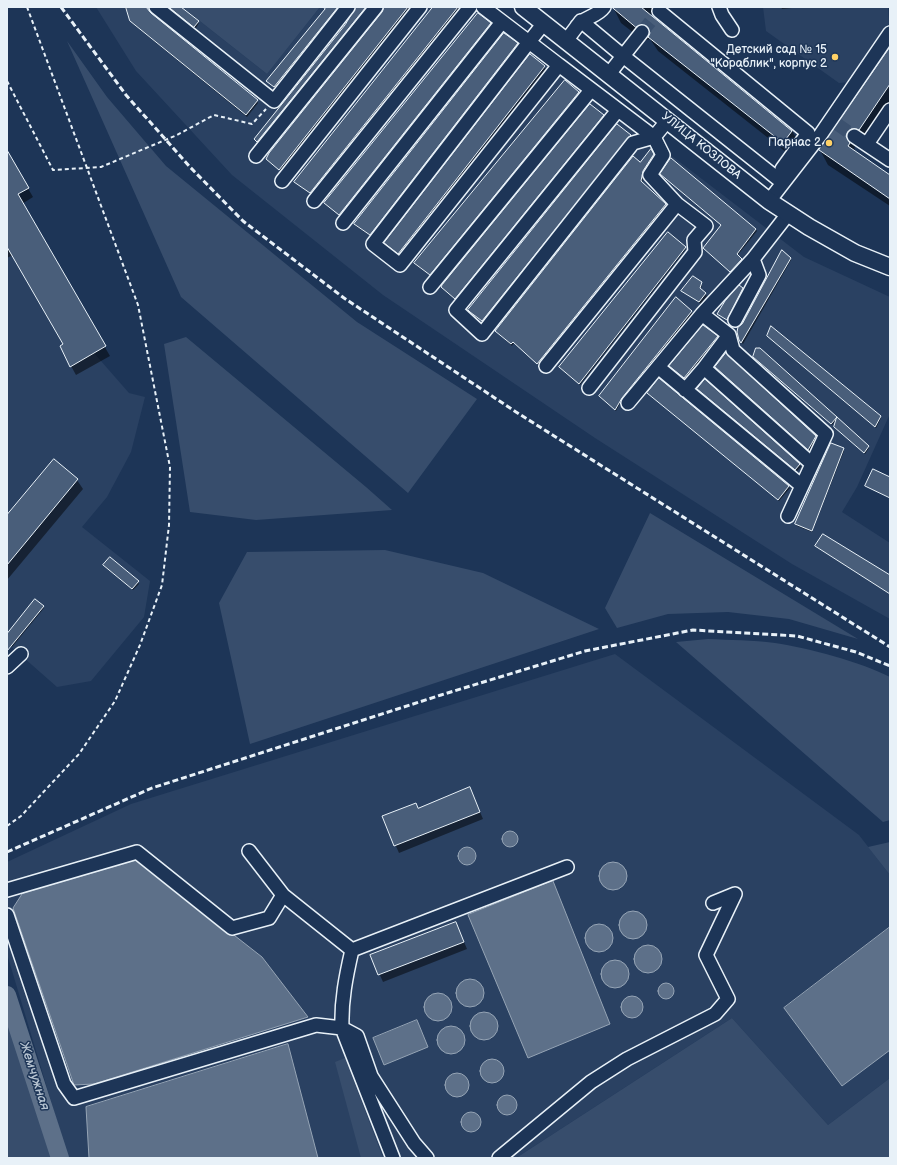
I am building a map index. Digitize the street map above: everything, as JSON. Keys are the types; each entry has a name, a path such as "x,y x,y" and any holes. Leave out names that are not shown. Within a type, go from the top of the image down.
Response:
{"main road":[{"name":"УЛИЦА КОЗЛОВА","path":"523,7 769,201 788,214 855,253 890,267"}],"lane":[{"path":"156,7 274,102 348,7"},
{"path":"256,156 376,7"},
{"path":"282,181 420,7"},
{"path":"314,201 470,7"},
{"path":"483,7 654,137 663,155 650,175 677,204 706,226 694,240 695,252 589,388"},
{"path":"566,41 581,21 599,13 604,7"},
{"path":"719,7 722,15 732,30"},
{"path":"658,12 808,133 782,169 786,179"},
{"path":"581,21 623,56 786,179"},
{"path":"343,223 502,22"},
{"path":"544,23 373,244 400,264 559,65"},
{"path":"609,74 642,32"},
{"path":"769,201 833,122 890,33"},
{"path":"430,287 591,90"},
{"path":"618,110 456,310 482,334 633,143 654,137 668,120"},
{"path":"867,144 890,110"},
{"path":"854,136 890,160"},
{"path":"546,366 677,204"},
{"path":"628,403 702,314 753,259 788,214"},
{"path":"735,320 759,275 753,259"},
{"path":"702,314 729,335 733,350 826,434 788,516"},
{"path":"685,390 729,335"},
{"path":"658,367 802,486"},
{"path":"704,368 812,464"},
{"path":"7,667 20,654"},
{"path":"249,851 283,895 352,950"},
{"path":"7,890 137,852 232,928 269,918 283,895"},
{"path":"352,950 567,867"},
{"path":"499,1158 591,1082 627,1059 715,1014 728,999 706,955 735,894 713,903"},
{"path":"7,915 64,1084 74,1098 316,1025 342,1028 357,1036 371,1076 414,1143 427,1158"},
{"path":"352,950 346,976 341,1012 342,1028 393,1158"}],"path":[{"path":"7,826 21,816 79,754 115,701 140,645 162,585 169,525 170,468 138,305 27,7"},
{"path":"7,81 53,170 101,167 177,135 214,115 252,124 274,102"}],"shaded area":[{"path":"96,7 182,7 267,74 320,7 477,7 804,257 890,297 889,416 857,487 842,512 890,543 890,619 792,564 595,438 383,295 232,175 136,71"},
{"path":"182,7 320,7 267,74"},
{"name":"Детский сад № 15 \"Кораблик\", корпус 2","path":"763,7 888,7 889,24 851,82 839,83 766,31"},
{"path":"67,41 107,97 166,166 357,322 477,399 408,493 181,297"},
{"path":"7,150 29,188 18,194 105,346 94,353 129,393 145,397 131,452 107,497 82,527 150,581 144,617 91,681 57,687 7,643"},
{"path":"186,337 392,510 256,520 190,512 164,344"},
{"path":"650,513 858,639 789,619 728,612 668,614 617,628 605,608"},
{"path":"385,550 483,573 599,629 250,744 219,603 247,552"},
{"path":"708,639 767,642 803,648 850,661 890,677 890,820 883,822 676,642"},
{"path":"615,654 859,835 890,875 890,1078 828,1125 732,1018 516,1158 68,1158 7,954 7,862 131,804"},
{"path":"507,831 513,831 518,836 516,845 513,847 507,847 502,842 502,836"},
{"path":"890,842 890,875 868,847"},
{"path":"467,847 473,850 476,856 473,862 467,865 461,862 458,856 461,850"},
{"path":"138,860 262,957 308,1017 94,1084 74,1085 13,908 22,894"},
{"path":"613,862 623,866 627,876 623,886 613,890 603,886 599,876 603,866"},
{"path":"553,881 610,1024 528,1058 468,915"},
{"path":"633,911 643,915 647,925 643,935 633,939 623,935 619,925 623,915"},
{"path":"599,924 609,928 613,938 609,948 599,952 589,948 585,938 589,928"},
{"path":"890,927 890,1050 842,1086 784,1008"},
{"path":"648,945 658,949 662,959 658,969 648,973 638,969 634,959 638,949"},
{"path":"615,960 625,964 629,974 625,984 615,988 605,984 601,974 605,964"},
{"path":"470,979 480,983 484,993 480,1003 470,1007 460,1003 456,993 460,983"},
{"path":"663,983 669,983 674,988 672,997 669,999 663,999 658,994 658,988"},
{"path":"438,993 448,997 452,1007 448,1017 438,1021 428,1017 424,1007 428,997"},
{"path":"632,996 640,999 643,1007 640,1015 632,1018 624,1015 621,1007 624,999"},
{"path":"484,1012 494,1016 498,1026 494,1036 484,1040 474,1036 470,1026 474,1016"},
{"path":"7,1018 52,1158 7,1158"},
{"path":"732,1018 828,1125 890,1078 890,1158 516,1158"},
{"path":"417,1020 428,1047 384,1065 373,1038"},
{"path":"451,1026 461,1030 465,1040 461,1050 451,1054 441,1050 437,1040 441,1030"},
{"path":"288,1044 318,1158 89,1158 86,1107"},
{"path":"345,1058 383,1158 361,1158 335,1062"},
{"path":"487,1059 497,1059 504,1066 504,1076 497,1083 487,1083 480,1076 480,1066"},
{"path":"457,1073 462,1074 468,1080 468,1090 462,1096 457,1097 452,1096 446,1090 445,1085 446,1080 452,1074"},
{"path":"507,1095 514,1098 517,1105 514,1112 507,1115 500,1112 497,1105 500,1098"},
{"path":"467,1112 475,1112 481,1118 481,1126 475,1132 467,1132 461,1126 461,1118"}],"building":[{"path":"126,7 146,7 151,13 258,100 246,115 130,21"},
{"path":"169,7 181,7 199,21 194,27"},
{"path":"323,7 338,7 274,87 266,81 325,9"},
{"path":"356,7 366,7 257,142 254,139 345,25"},
{"path":"384,7 408,7 279,170 266,159 269,153 382,12"},
{"path":"433,7 458,7 310,193 294,182"},
{"path":"612,7 641,7 792,131 783,143 648,37 650,33 647,26 643,24 636,27"},
{"path":"478,13 491,23 339,215 324,203"},
{"path":"504,33 518,43 370,235 354,224"},
{"path":"890,47 890,84 859,130 851,129 846,136 850,143 848,146 890,175 890,199 819,150"},
{"path":"530,54 545,66 398,254 384,243"},
{"path":"565,80 579,92 430,275 414,263"},
{"path":"590,104 604,115 455,299 441,287 442,285"},
{"path":"617,124 631,135 482,321 468,310"},
{"path":"651,149 654,154 643,171 641,181 666,204 537,364 513,342 511,344 495,331 633,156 640,162"},
{"path":"7,150 29,188 18,194 106,346 70,367 60,346 63,344 7,247"},
{"path":"671,158 756,229 737,254 742,259 730,272 703,248 721,225 660,174"},
{"path":"668,232 686,247 579,384 559,367"},
{"path":"782,250 791,258 741,343 737,332 738,327 742,324"},
{"path":"693,276 702,282 700,288 706,293 699,302 681,291"},
{"path":"739,285 743,288 727,320 717,314 725,301"},
{"path":"676,297 692,311 622,398 615,410 599,396"},
{"path":"703,325 718,336 684,378 669,366"},
{"path":"771,326 881,416 875,427 767,336"},
{"path":"756,348 760,348 837,417 831,424 753,357"},
{"path":"726,353 816,436 808,450 715,367"},
{"path":"659,378 789,486 778,500 647,393"},
{"path":"705,379 800,464 795,470 697,389"},
{"path":"837,417 869,446 864,453 834,427"},
{"path":"831,443 844,448 812,531 795,524"},
{"path":"54,459 78,479 7,565 7,515"},
{"path":"873,469 890,477 890,498 865,486"},
{"path":"823,534 890,575 890,594 815,546"},
{"path":"110,557 139,581 132,589 103,565"},
{"path":"35,599 44,606 7,651 7,634"},
{"path":"470,787 480,812 394,846 382,816 416,803 418,808"},
{"path":"456,922 464,942 378,975 370,955"}],"waterway":[{"name":"Жемчужная","path":"7,995 60,1158"}],"tunnel":[{"path":"642,32 654,17"},
{"path":"837,124 854,136"}],"railway":[{"path":"61,7 126,95 190,167 243,221 344,298 516,412 890,647"},
{"path":"7,852 152,788 441,695 585,651 693,630 797,636 856,652 890,666"}],"place":[{"name":"Детский сад № 15 \"Кораблик\", корпус 2","path":"835,57"},
{"name":"Парнас 2","path":"829,143"}]}
